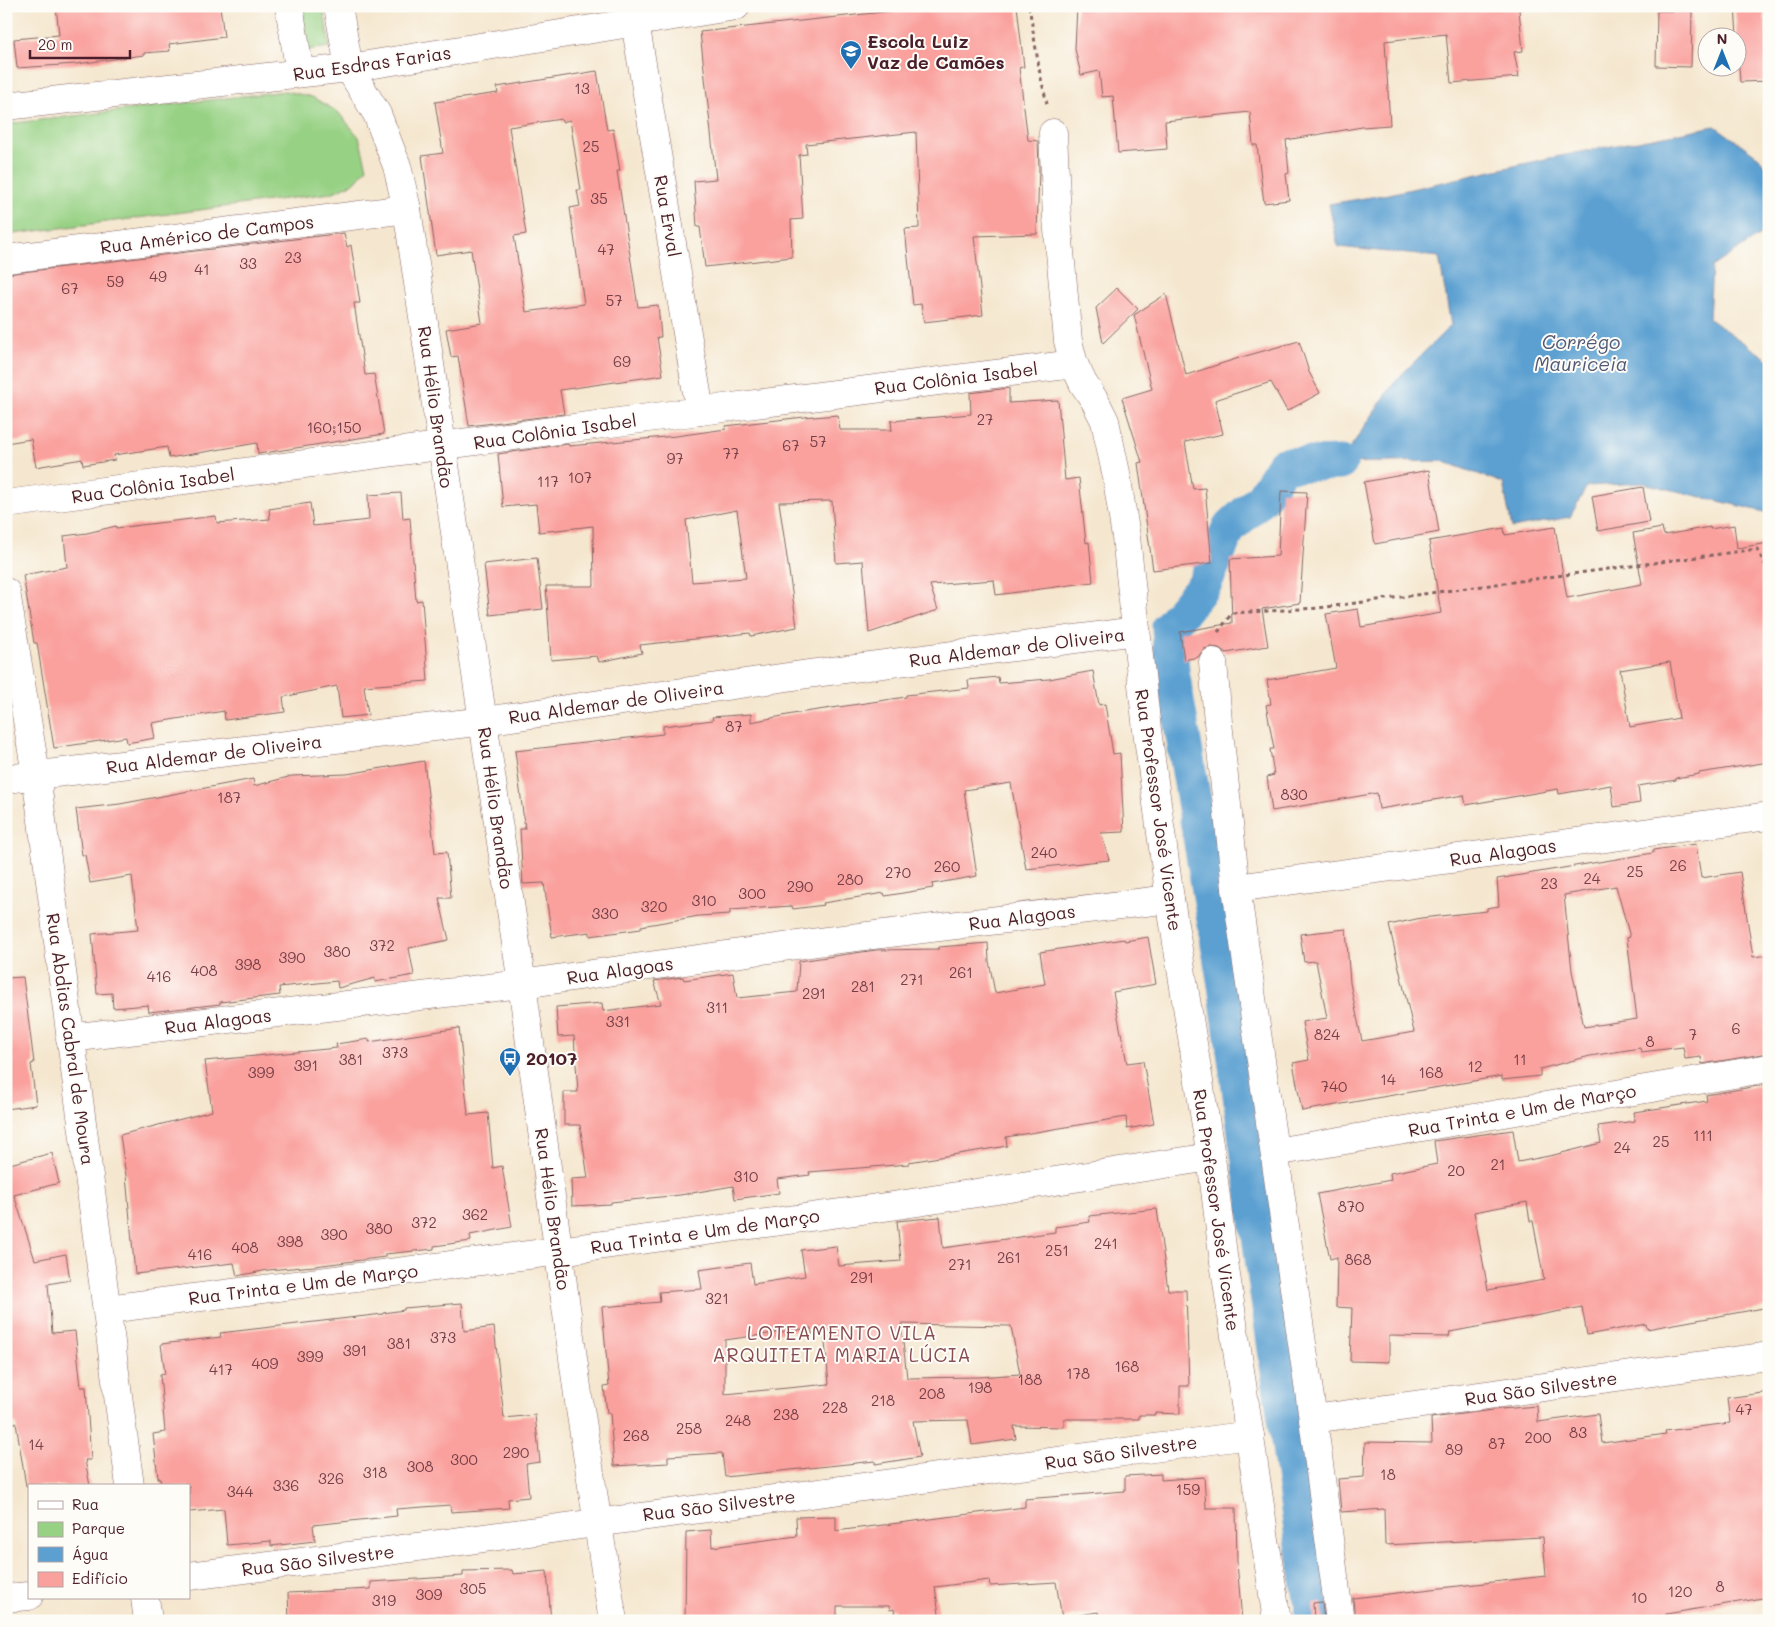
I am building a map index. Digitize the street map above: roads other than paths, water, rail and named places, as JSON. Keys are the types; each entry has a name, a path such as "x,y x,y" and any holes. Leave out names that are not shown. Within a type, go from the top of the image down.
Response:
{"street":[{"path":"290,6 300,74"},
{"name":"Rua Hélio Brandão","path":"338,6 349,68 377,114 397,166 407,209 522,984 579,1402 614,1621"},
{"name":"Rua Esdras Farias","path":"6,106 349,68 736,6"},
{"name":"Rua Erval","path":"635,22 700,411"},
{"name":"Rua Professor José Vicente","path":"1053,133 1057,218 1068,341 1074,364 1083,384 1095,401 1105,421 1116,473 1126,536 1147,730 1170,899 1211,1157 1222,1255 1277,1621"},
{"name":"Rua Américo de Campos","path":"6,259 407,209"},
{"name":"Rua Colônia Isabel","path":"6,504 700,411 1074,364"},
{"name":"Rua Abdias Cabral de Moura","path":"6,592 36,775 130,1484"},
{"name":"Rua Aldemar de Oliveira","path":"6,779 484,721 808,674 1136,631"},
{"path":"1213,662 1236,888 1313,1419 1340,1621"},
{"name":"Rua Alagoas","path":"1236,888 1769,816"},
{"name":"Rua Alagoas","path":"70,1038 522,984 825,941 1170,899"},
{"name":"Rua Trinta e Um de Março","path":"1275,1152 1769,1068"},
{"name":"Rua Trinta e Um de Março","path":"108,1309 892,1206 1211,1157"},
{"name":"Rua São Silvestre","path":"1313,1419 1769,1356"},
{"name":"Rua São Silvestre","path":"190,1576 1250,1435"},
{"path":"6,1598 28,1596"},
{"path":"145,1600 148,1621"}],"water":[{"name":"Corrégo Mauriceia","path":"1715,126 1759,157 1769,171 1769,229 1712,267 1709,319 1769,360 1769,513 1643,483 1587,486 1570,517 1512,528 1503,483 1442,461 1340,463 1396,380 1451,325 1439,257 1338,247 1329,204 1389,194 1550,158"}],"waterway":[{"path":"1314,1621 1225,985 1172,671 1169,627 1204,585 1229,528 1262,498 1283,465 1340,463"}],"place":[{"name":"Escola Luiz Vaz de Camões","path":"851,70"},
{"name":"20107","path":"510,1077"}],"district":[{"name":"LOTEAMENTO VILA ARQUITETA MARIA LÚCIA","path":"842,1343"}]}
